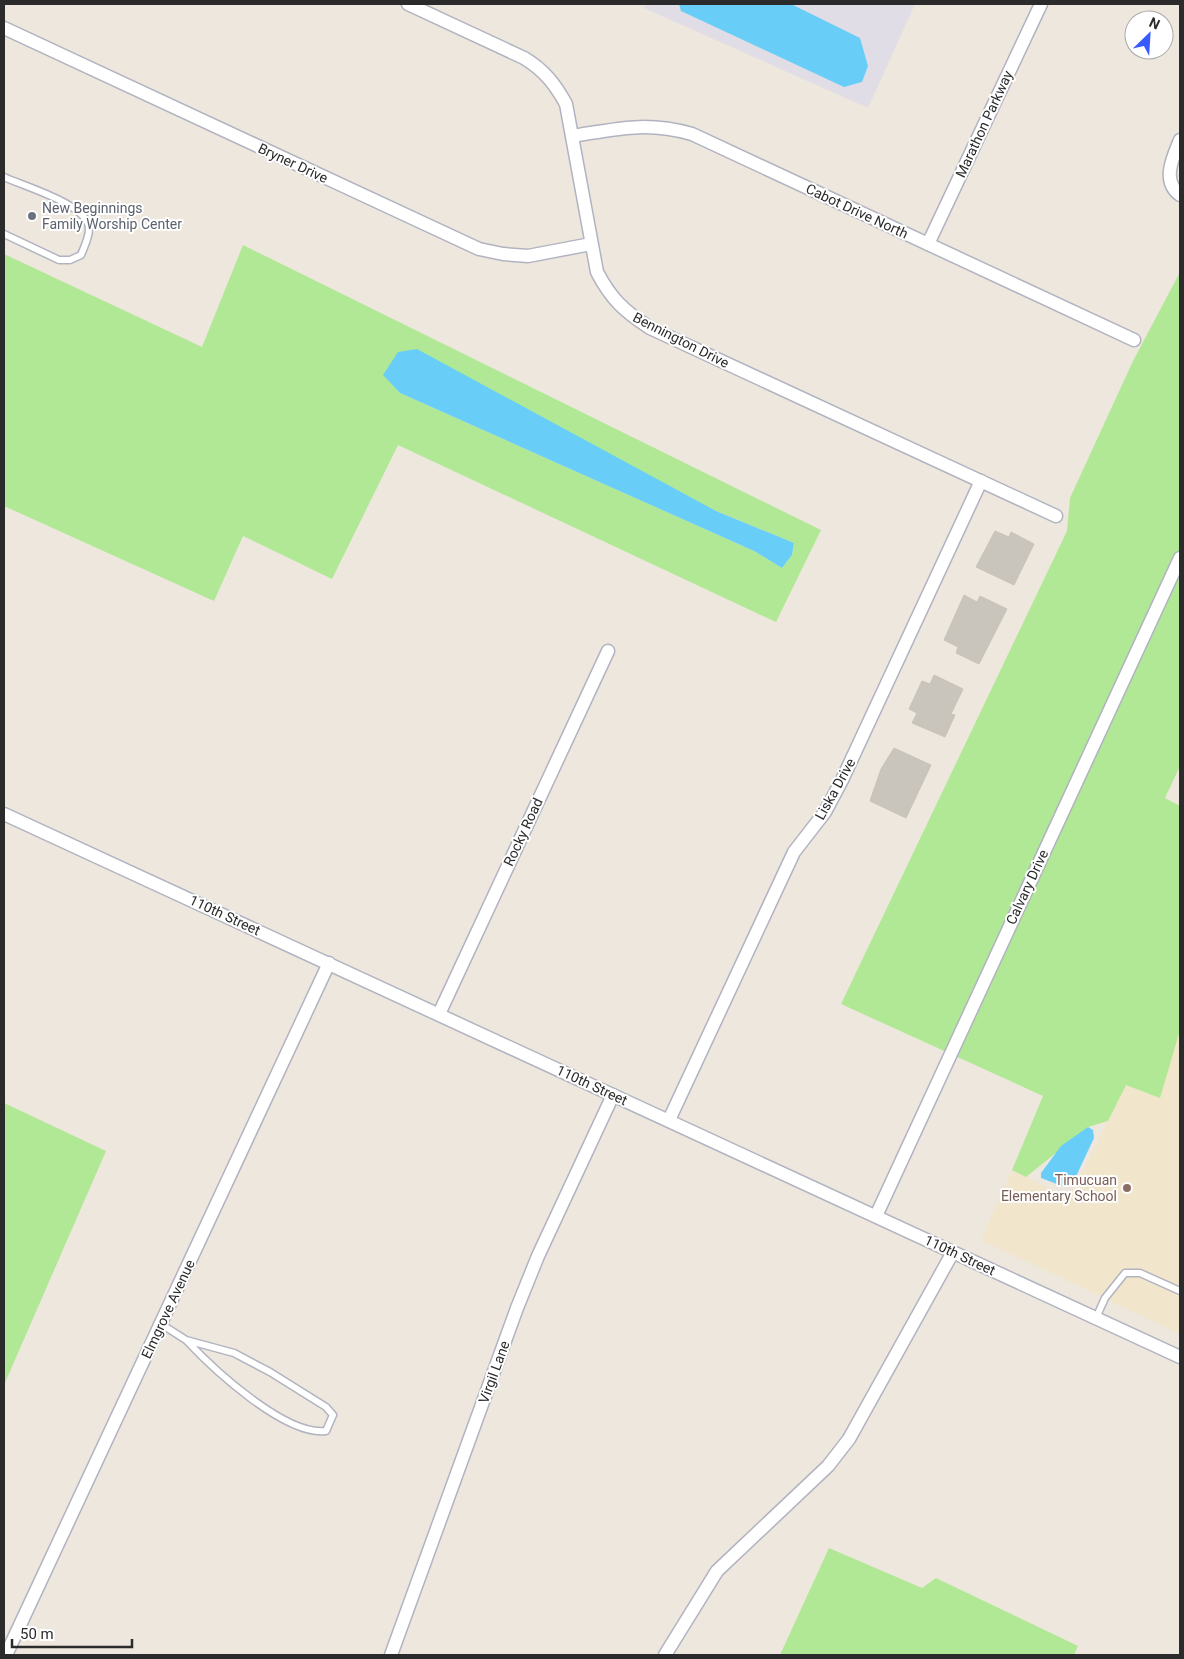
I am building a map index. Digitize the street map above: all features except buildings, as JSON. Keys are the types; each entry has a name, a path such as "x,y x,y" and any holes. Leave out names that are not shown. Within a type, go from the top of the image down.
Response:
{"street":[{"name":"Bennington Drive","path":"408,4 524,58 541,68 556,85 566,104 597,272 608,293 626,312 650,328 1056,516"},
{"name":"Marathon Parkway","path":"928,244 1041,4"},
{"name":"Bryner Drive","path":"4,28 479,248 503,254 528,256 591,244"},
{"name":"Cabot Drive North","path":"572,136 640,125 668,127 692,134 1134,340"},
{"path":"1180,140 1170,168 1170,181 1180,195"},
{"name":"Liska Drive","path":"669,1120 794,852 825,812 842,780 981,481"},
{"name":"Calvary Drive","path":"876,1216 1180,558"},
{"name":"Rocky Road","path":"439,1014 608,651"},
{"name":"110th Street","path":"4,814 1180,1358"},
{"name":"Elmgrove Avenue","path":"6,1655 329,963"},
{"name":"Virgil Lane","path":"391,1655 517,1308 538,1256 613,1095"},
{"path":"665,1655 717,1571 828,1466 850,1439 953,1252"}],"lane":[{"path":"4,177 66,203 87,218 90,228 81,255 70,260 58,260 4,234"},
{"path":"1096,1318 1105,1298 1125,1273 1140,1273 1180,1291"},
{"path":"161,1324 186,1340 209,1365 263,1408 314,1432 326,1431 331,1423 333,1415 326,1407 270,1372 234,1353 186,1340"}],"shaded area":[{"path":"646,4 915,4 868,108 644,8"},
{"name":"Timucuan Elementary School","path":"1180,1030 1180,1334 981,1240 1012,1170 1069,1198 1126,1085 1160,1098"}],"green space":[{"path":"243,245 821,530 776,622 398,445 332,579 243,536 214,601 4,506 4,254 202,347","holes":["384,375 794,543 792,555 782,568 754,551 400,393"]},
{"path":"1179,274 1180,766 1165,798 1180,806 1180,1030 1160,1098 1126,1085 1108,1121 1088,1127 1026,1177 1012,1170 1043,1096 841,1004 1067,531 1070,498 1133,361"},
{"path":"4,1103 106,1151 4,1385"},
{"path":"829,1548 922,1588 936,1578 1078,1646 1074,1655 780,1655"}],"water":[{"path":"679,4 791,4 860,38 868,66 862,82 844,87 681,11"},
{"path":"417,349 716,511 794,543 792,555 782,568 754,551 400,393 383,375 398,352"},
{"path":"1088,1127 1093,1130 1094,1138 1072,1185 1062,1186 1041,1178 1041,1173 1061,1146"}],"place":[{"name":"New Beginnings Family Worship Center","path":"32,216"},
{"name":"Timucuan Elementary School","path":"1127,1188"}]}
